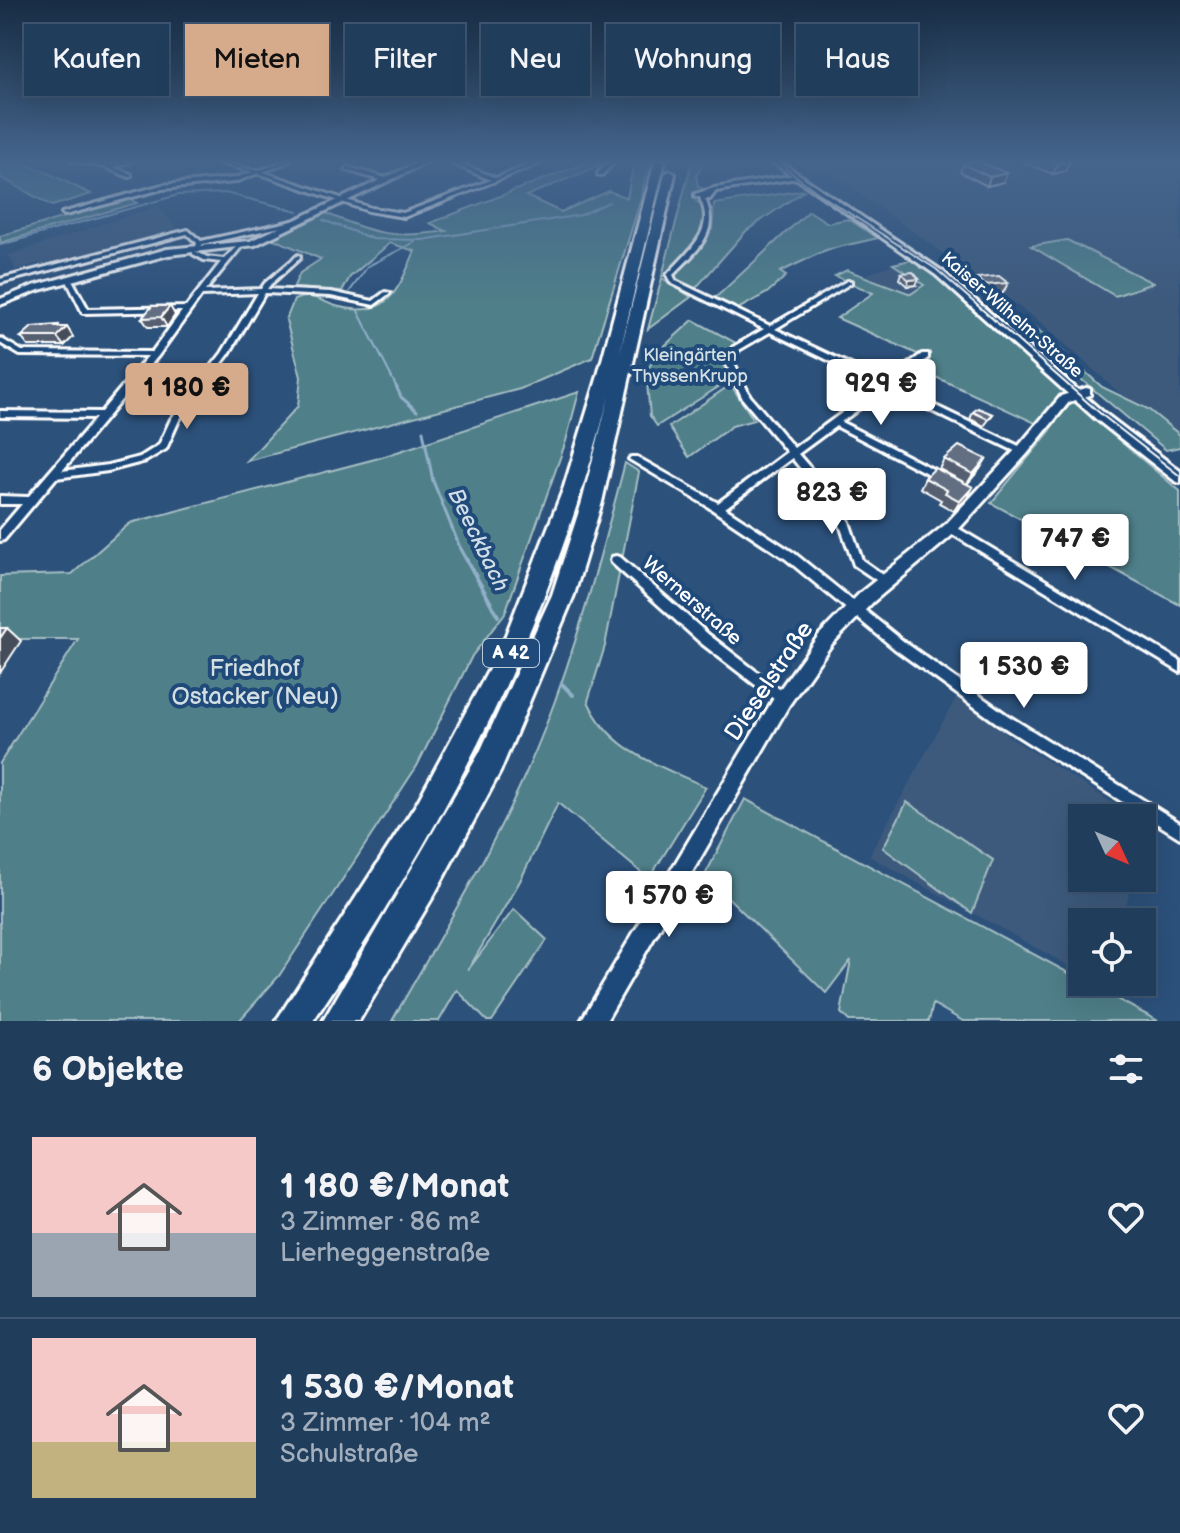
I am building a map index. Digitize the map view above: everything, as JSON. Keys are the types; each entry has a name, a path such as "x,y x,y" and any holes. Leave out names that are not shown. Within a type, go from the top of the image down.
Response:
{"highway":[{"name":"A 42","path":"293,1021 394,867 467,742 500,678 538,590 570,498 648,209"},
{"name":"A 42","path":"340,1021 423,884 490,762 563,595 592,502 662,209"}],"street":[{"path":"65,213 81,209"},
{"path":"0,302 167,252 240,245 328,209"},
{"path":"366,209 404,215 420,209"},
{"path":"708,209 710,225 699,244 669,279 1022,451"},
{"name":"Kaiser-Wilhelm-Straße","path":"843,209 939,273 1180,478"},
{"path":"198,248 297,222"},
{"path":"0,281 188,232 206,259 227,261"},
{"path":"0,537 155,354 199,293 240,245"},
{"path":"52,475 108,468 143,459 163,447 175,419 225,354 262,291 285,265 298,257"},
{"path":"69,279 86,311 187,309"},
{"path":"849,282 736,349 729,361 746,397 833,501 843,519 858,562 885,582"},
{"path":"199,293 313,292 374,303 387,293"},
{"path":"0,340 20,353 155,354"},
{"path":"718,508 925,356"},
{"name":"Kaiser-Wilhelm-Straße","path":"1080,393 1180,470"},
{"name":"Dieselstraße","path":"593,1021 783,699 825,640 854,609 951,528 974,494 1022,451 1065,399 1080,393"},
{"path":"0,414 103,415"},
{"path":"835,422 956,485"},
{"path":"634,459 649,465 790,556 854,609 1002,719 1180,831"},
{"path":"0,500 28,501"},
{"path":"951,528 1180,667"},
{"name":"Wernerstraße","path":"616,560 705,639 783,699"}],"shaded area":[{"path":"150,209 160,209 180,232 16,270 9,255"},
{"path":"880,209 1180,209 1180,447 1040,322"},
{"path":"893,264 925,285 911,294 862,276"},
{"path":"957,696 1011,738 1114,804 1068,804 1068,892 1130,892 1126,908 1068,908 1068,965 869,856"}],"green space":[{"path":"93,209 118,209 0,243 0,236"},
{"path":"467,209 554,209 561,212 569,209 638,209 592,358 520,389 247,461 298,406 301,377 286,320 294,300 312,297 357,310 370,309 390,297 397,288 415,251 390,243 350,277 342,291 293,288 300,273 321,259 271,238 326,213 384,233 412,235 446,231 430,223"},
{"path":"680,209 705,209 708,211 702,235 666,276 662,276"},
{"path":"714,209 778,209 746,231 695,289 673,278 712,229"},
{"path":"809,211 828,223 848,219 878,238 826,250 780,272 786,276 767,293 738,309 713,300"},
{"path":"1067,240 1153,283 1115,296 1031,246"},
{"path":"915,259 1097,422 1180,491 1180,605 991,503 1051,430 916,368 924,357 837,318 873,293 835,276 847,270 911,294 924,285 893,264"},
{"path":"662,278 691,297 648,329"},
{"name":"Kleingärten ThyssenKrupp","path":"693,320 738,344 725,352 722,363 731,379 657,426 650,416 646,372 659,351"},
{"path":"1036,328 1102,387 1148,409 1180,435 1180,447 1166,450 1023,331"},
{"path":"733,383 734,390 754,420 732,426 689,457 669,427"},
{"name":"Friedhof Ostacker (Neu)","path":"579,392 566,441 505,613 472,656 417,766 279,976 239,1021 0,1021 0,763 78,639 0,639 0,576 72,574 130,523 379,458"},
{"path":"625,463 639,472 605,646 588,701 597,718 623,745 654,764 706,787 649,879 558,803 520,881 468,970 514,909 547,940 492,1021 487,1021 457,990 439,1021 392,1021 473,878 511,805 544,730 578,631"},
{"path":"745,799 1068,973 1068,996 1111,996 1158,1021 963,1021 933,1004 929,1021 849,1021 841,1013 851,960 826,993 705,875"},
{"path":"907,802 993,860 972,913 883,848"}],"building":[{"path":"913,272 919,279 909,280 901,273"},
{"path":"999,276 1008,283 985,285 977,278"},
{"path":"152,306 170,306 161,317 142,318"},
{"path":"58,325 56,327 67,327 57,337 21,337 32,327"},
{"path":"978,408 993,414 988,419 973,412"},
{"path":"959,446 986,459 973,474 944,459"},
{"path":"935,468 973,487 960,501 925,478"}],"waterway":[{"path":"0,245 129,209"},
{"path":"288,209 298,211"},
{"path":"323,220 373,239 422,240 581,215 595,209"},
{"name":"Beeckbach","path":"350,291 368,266 415,242"},
{"name":"Beeckbach","path":"358,311 396,386"},
{"name":"Beeckbach","path":"396,386 401,397 417,411"},
{"name":"Beeckbach","path":"423,431 433,481 461,549"},
{"name":"Beeckbach","path":"461,549 498,616"},
{"name":"Beeckbach","path":"562,684 573,695"}],"tram line":[{"path":"842,209 936,269 1102,415 1180,476"}]}
